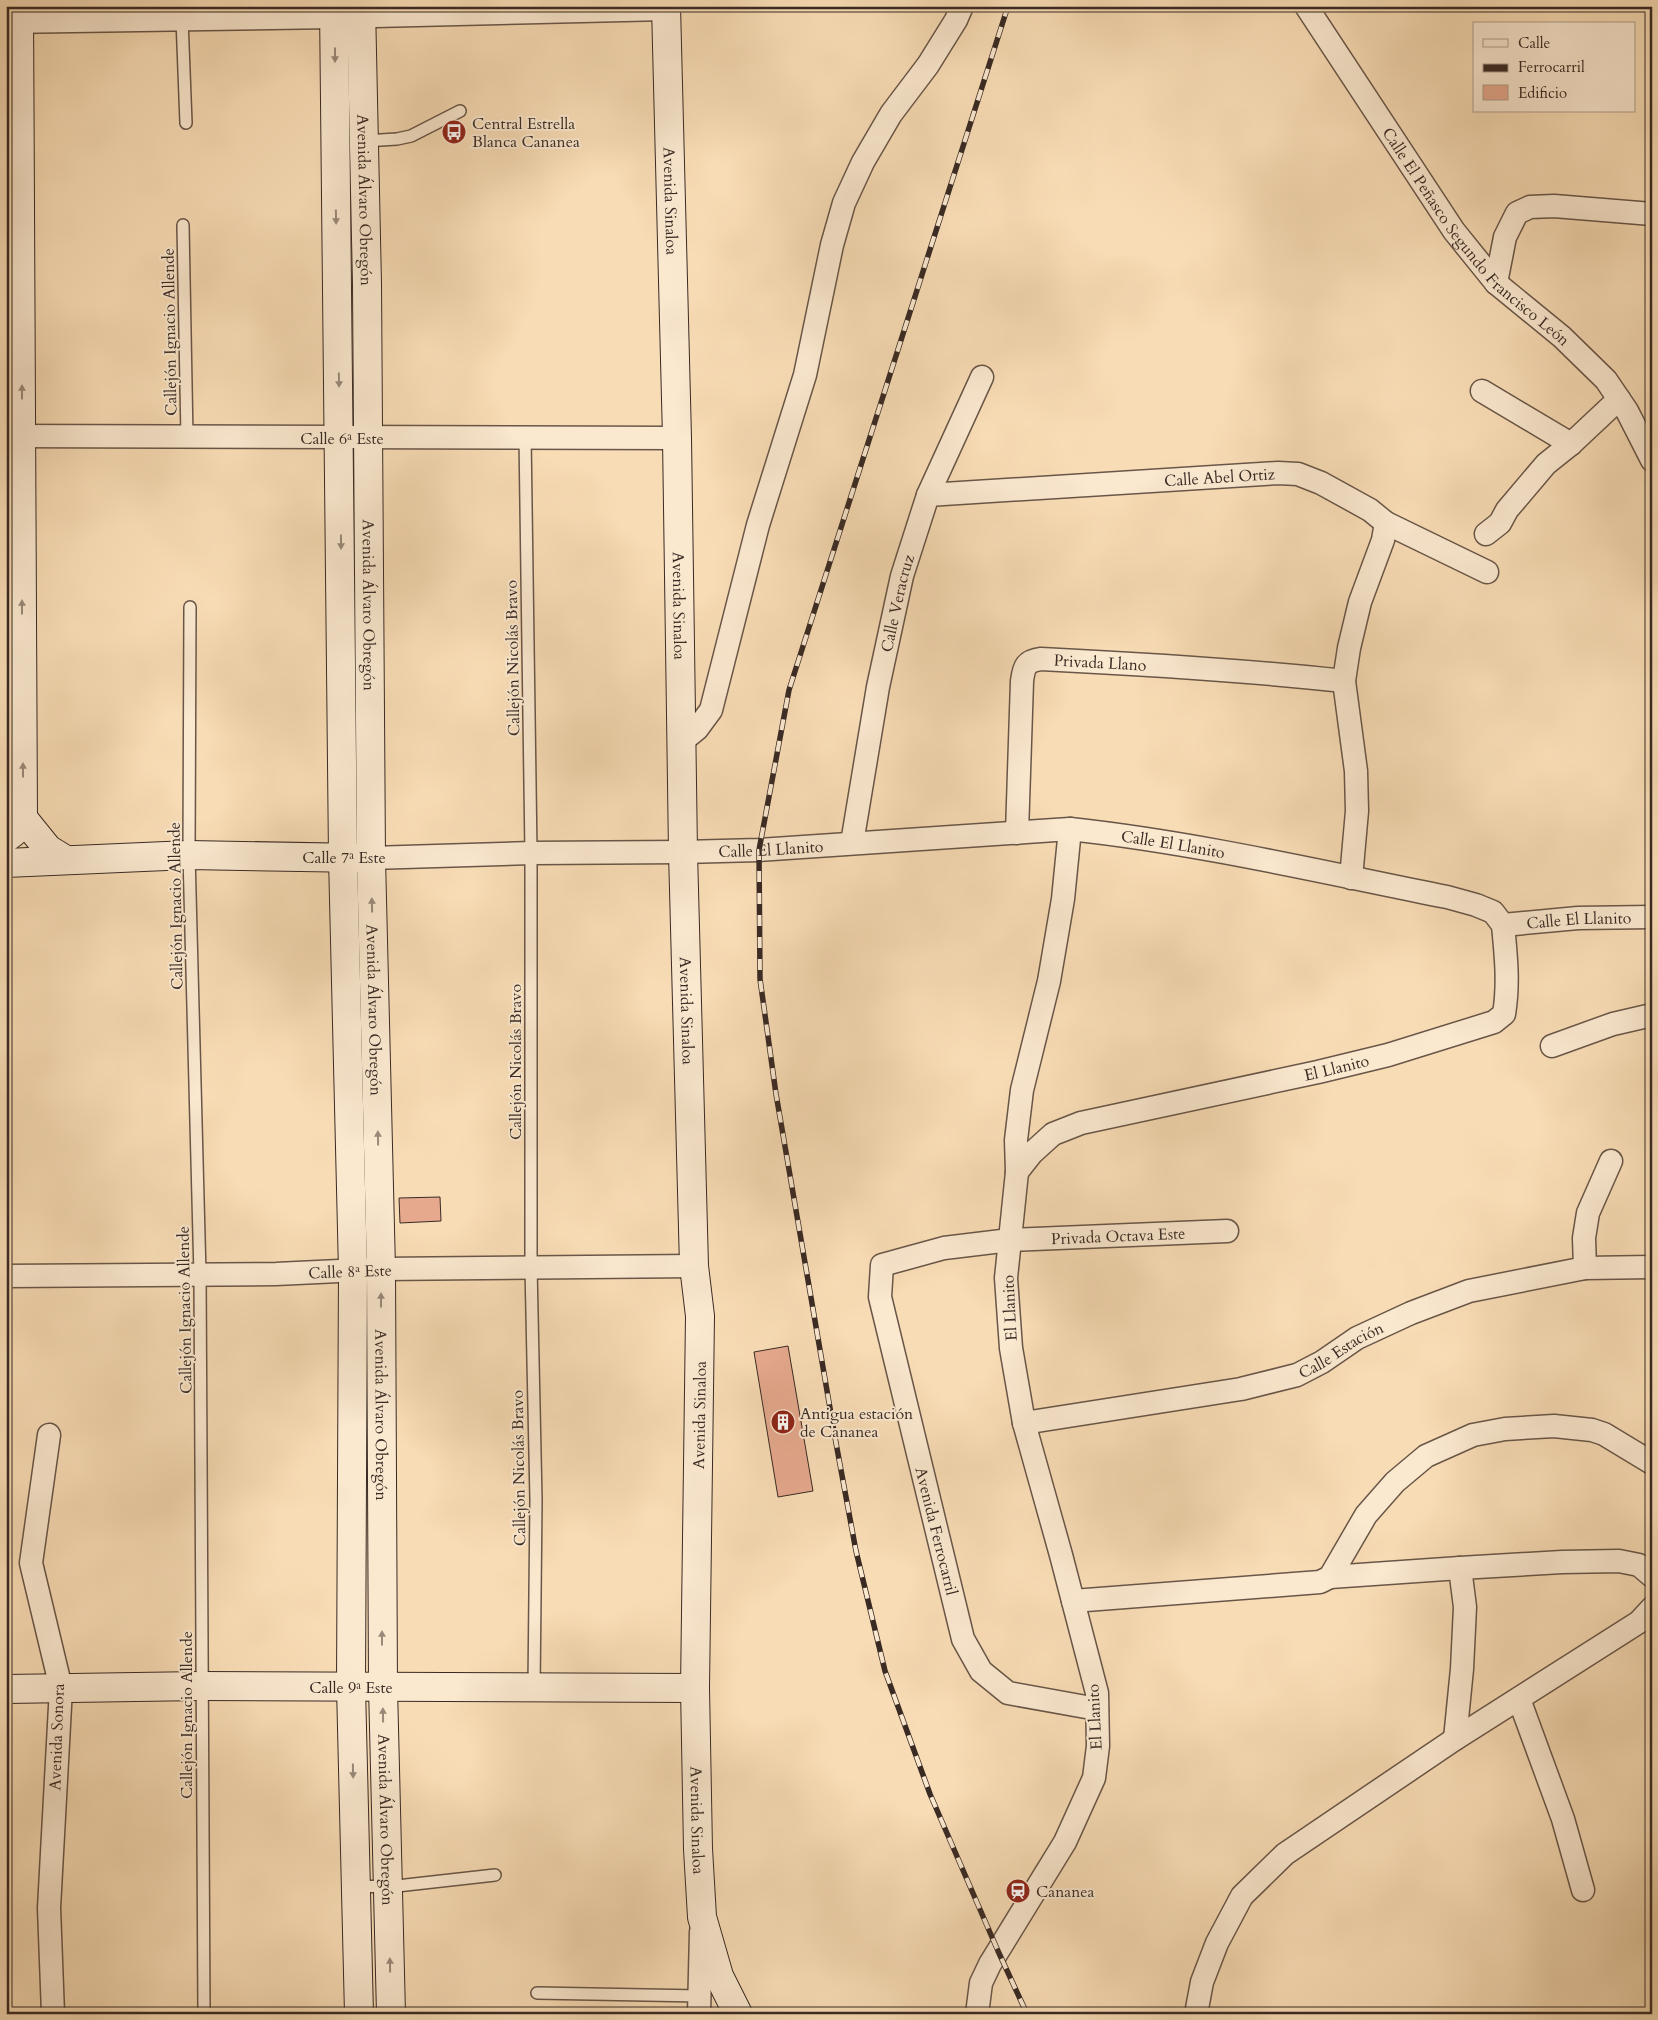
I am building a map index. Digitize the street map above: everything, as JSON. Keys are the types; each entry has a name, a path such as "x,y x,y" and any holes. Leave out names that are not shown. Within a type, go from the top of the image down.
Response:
{"street":[{"path":"680,742 697,729 711,710 714,702 758,525 806,374 832,245 844,203 863,162 891,114 928,65 956,20 962,6"},
{"name":"Calle El Peñasco Segundo Francisco León","path":"1306,6 1454,231 1496,282 1562,337 1606,380 1627,411 1652,460"},
{"path":"66,860 14,828 15,17 182,19 348,11 666,7"},
{"name":"Avenida Sinaloa","path":"666,7 677,438 682,852 694,1266 700,1316 695,1688 698,1849 702,1917 700,2005"},
{"name":"Avenida Álvaro Obregón","path":"348,11 363,141 364,178 372,858 381,1269 383,1687 391,2014"},
{"name":"Avenida Álvaro Obregón","path":"348,11 336,173 343,858 353,1271 351,1687 359,2014"},
{"path":"336,173 364,178"},
{"path":"1496,282 1505,237 1517,213 1530,207 1554,206 1652,214"},
{"name":"Calle Veracruz","path":"852,843 878,687 902,576 928,495 982,376"},
{"path":"1482,391 1571,444"},
{"path":"1486,534 1500,523 1507,510 1546,464 1571,444 1619,399"},
{"name":"Calle 6ª Este","path":"14,436 368,438 525,436 677,438"},
{"name":"Calle Abel Ortiz","path":"928,495 1278,472 1298,474 1321,483 1370,510 1386,523 1487,572"},
{"path":"1351,878 1357,811 1356,771 1344,681 1349,648 1360,602 1383,540 1386,523"},
{"path":"341,594 370,591"},
{"name":"Privada Llano","path":"1017,833 1022,681 1024,666 1030,660 1155,665 1291,675 1344,681"},
{"path":"1017,1172 1016,1140 1022,1090 1048,981 1063,899 1070,829"},
{"name":"Calle El Llanito","path":"682,852 759,850 1070,829 1249,856 1447,897 1493,912 1503,925 1578,918 1652,917"},
{"name":"Calle 7ª Este","path":"6,863 189,855 372,858 531,853 682,852"},
{"name":"El Llanito","path":"977,2014 982,1983 990,1964 1065,1842 1094,1778 1098,1746 1097,1694 1074,1601 1024,1423 1011,1348 1006,1286 1017,1172 1032,1153 1054,1134 1082,1123 1335,1068 1388,1055 1494,1022 1504,1014 1507,1000 1508,972 1503,925"},
{"path":"346,999 375,1000"},
{"path":"1552,1046 1613,1024 1652,1015"},
{"path":"1585,1268 1584,1238 1588,1213 1612,1162"},
{"name":"Privada Octava Este","path":"882,1265 944,1248 1010,1240 1228,1232"},
{"name":"Avenida Ferrocarril","path":"882,1265 880,1297 963,1639 981,1671 1008,1693 1097,1709"},
{"name":"Calle 8ª Este","path":"6,1276 200,1275 381,1269 694,1266"},
{"name":"Calle Estación","path":"1024,1423 1241,1389 1297,1375 1322,1362 1357,1338 1411,1313 1469,1291 1585,1268 1652,1267"},
{"path":"1330,1577 1366,1514 1394,1482 1426,1456 1473,1436 1505,1429 1554,1426 1592,1430 1604,1434 1652,1463"},
{"name":"Avenida Sonora","path":"49,1435 31,1563 61,1688 48,1908 53,2014"},
{"path":"1074,1601 1307,1584 1320,1582 1330,1577 1562,1562 1619,1561 1639,1565 1652,1576"},
{"path":"1454,1739 1462,1669 1464,1616 1460,1568"},
{"path":"1196,2014 1202,1982 1217,1943 1242,1896 1285,1854 1454,1739 1639,1622 1652,1608"},
{"name":"Calle 9ª Este","path":"6,1689 202,1686 695,1688"},
{"path":"1518,1699 1563,1819 1582,1890"},
{"path":"702,1917 720,1976 738,2014"}],"lane":[{"path":"182,19 186,123"},
{"path":"363,141 397,139 411,136 460,111"},
{"name":"Callejón Ignacio Allende","path":"183,225 186,438"},
{"name":"Callejón Nicolás Bravo","path":"525,436 531,853 531,1267 536,1500 534,1688"},
{"name":"Callejón Ignacio Allende","path":"190,607 189,855 200,1275 204,2014"},
{"path":"356,1886 388,1887 495,1875"},
{"path":"538,1993 700,2005"}],"building":[{"path":"440,1197 441,1221 400,1223 399,1198"},
{"name":"Antigua estación de Cananea","path":"788,1346 813,1491 778,1497 754,1352"}],"railway":[{"path":"1008,6 789,690 759,850 760,979 776,1094 836,1443 856,1551 885,1671 930,1794 1027,2014"}],"place":[{"name":"Central Estrella Blanca Cananea","path":"454,132"},
{"name":"Antigua estación de Cananea","path":"783,1422"},
{"name":"Cananea","path":"1018,1891"}]}
